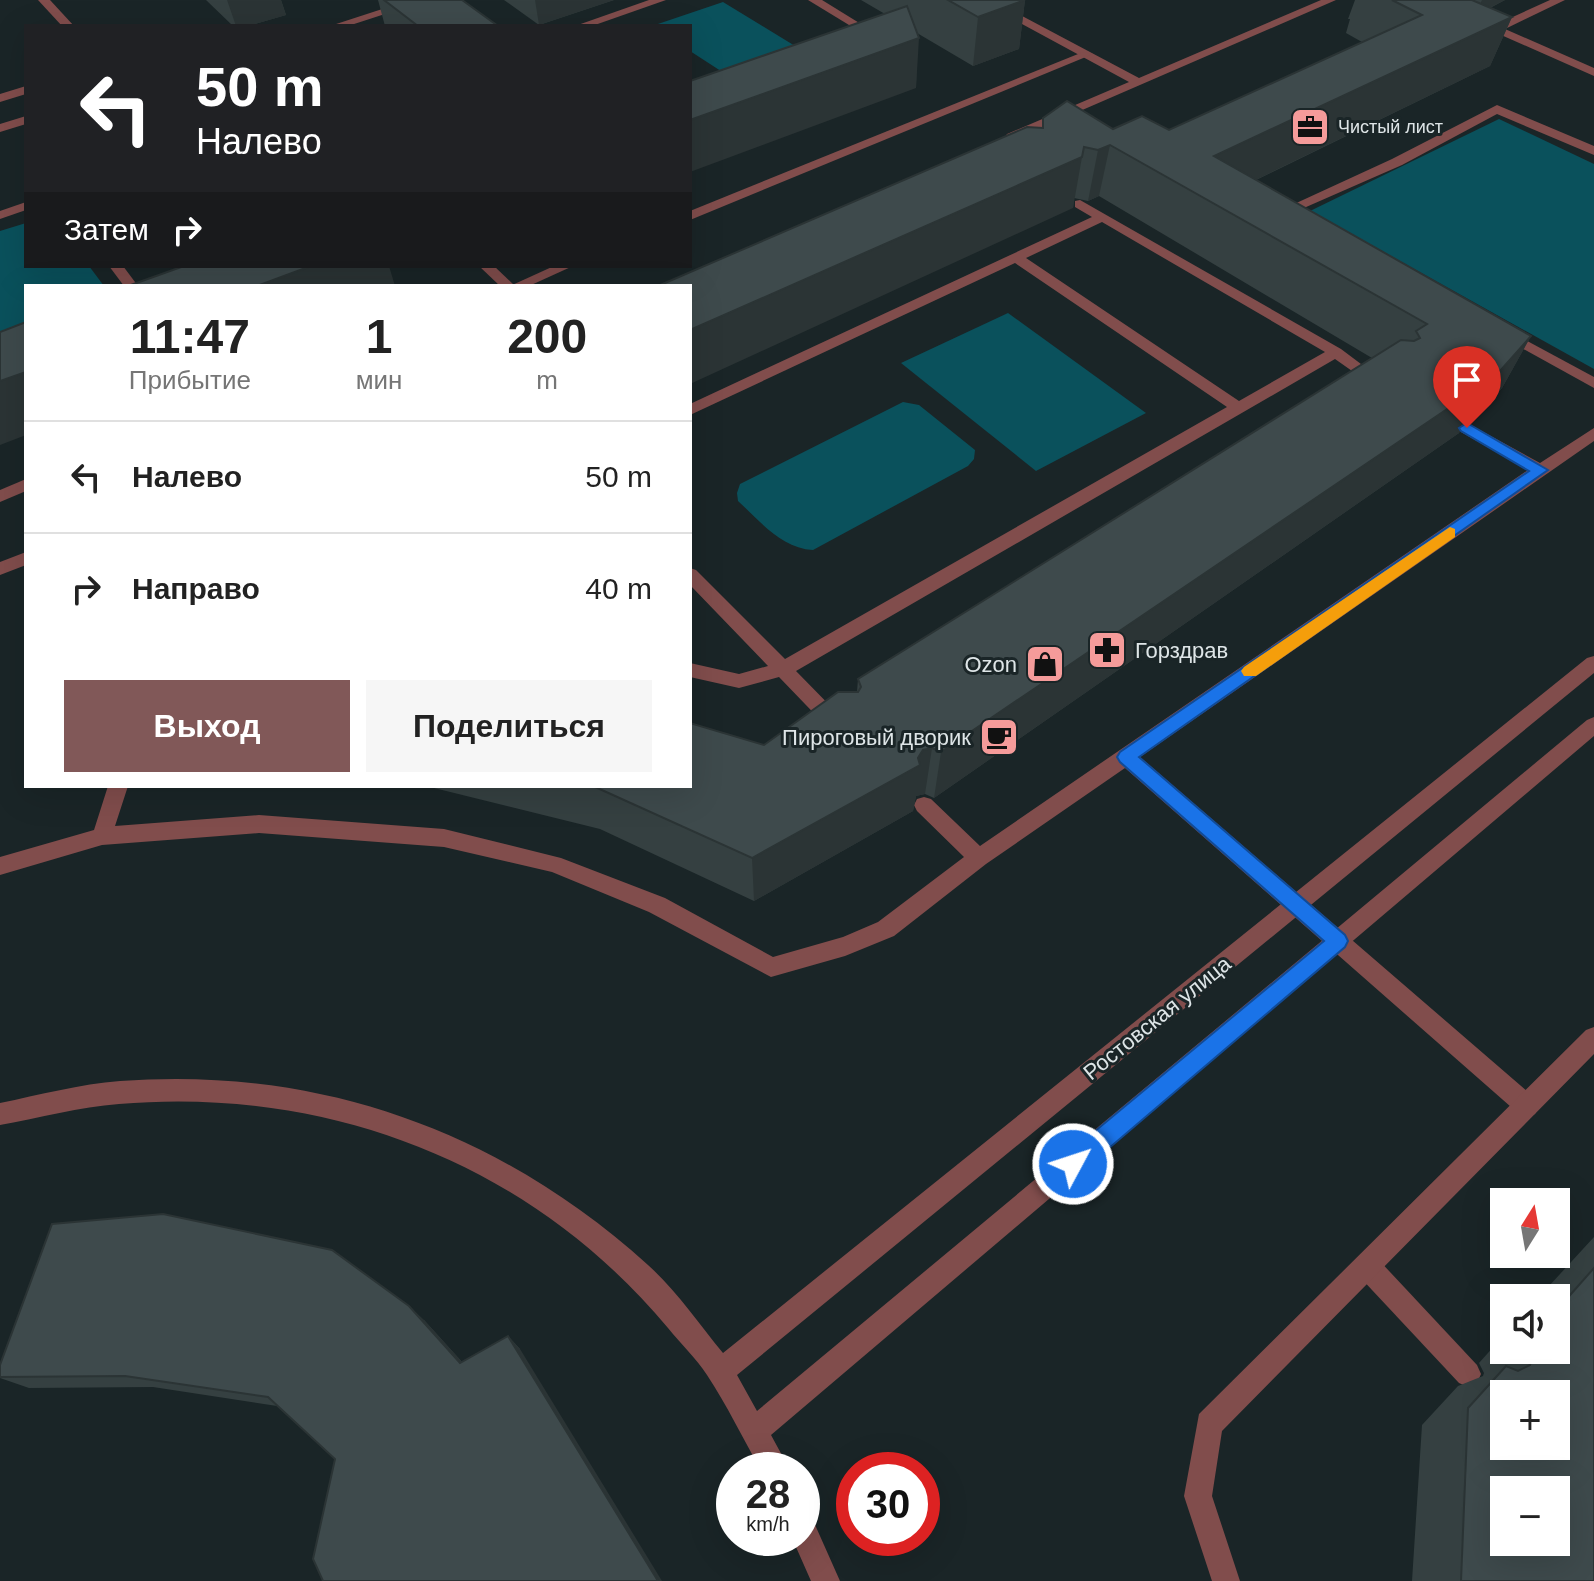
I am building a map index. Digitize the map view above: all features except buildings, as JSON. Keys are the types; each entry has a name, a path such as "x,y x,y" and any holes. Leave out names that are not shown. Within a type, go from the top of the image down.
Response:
{"street":[{"path":"44,0 66,24"},
{"path":"343,24 422,0"},
{"path":"587,24 660,0"},
{"path":"984,0 1138,82"},
{"path":"999,142 1330,0"},
{"path":"1494,30 1559,0"},
{"path":"822,1 882,40 868,46"},
{"path":"1469,19 1594,72"},
{"path":"692,215 1087,54"},
{"path":"0,98 24,91"},
{"path":"1307,223 1286,211 1397,162 1497,109 1594,151"},
{"path":"0,128 24,121"},
{"path":"1080,204 1336,352 1385,387"},
{"path":"0,215 24,207"},
{"path":"692,409 1102,217"},
{"path":"1016,257 1239,408"},
{"path":"488,268 506,284"},
{"path":"522,284 561,268"},
{"path":"1491,325 1594,383"},
{"path":"692,670 739,681 785,668 1336,352"},
{"path":"1467,428 1540,470"},
{"path":"0,866 102,836 259,824 444,838 554,864 657,905 771,967 845,946 886,929 979,858 1594,433"},
{"path":"0,496 24,486"},
{"path":"0,569 24,559"},
{"path":"692,576 845,733"},
{"name":"Ростовская улица","path":"720,1372 1594,663"},
{"path":"757,1429 1594,725"},
{"path":"1126,757 1527,1106"},
{"path":"102,836 117,788"},
{"path":"924,805 979,858"},
{"path":"1226,1581 1198,1496 1209,1424 1594,1038"},
{"path":"0,1114 101,1095 180,1089 258,1092 333,1104 406,1125 475,1154 542,1193 605,1243 665,1301 720,1372 757,1429 768,1452"},
{"path":"1367,1266 1468,1374"},
{"path":"815,1556 826,1581"}],"shaded area":[{"path":"723,2 800,49 727,75 692,52 692,24 658,24"},
{"path":"1499,119 1594,164 1594,369 1310,211"},
{"path":"24,224 24,268 90,268 102,284 24,284 24,336 0,343 0,231"},
{"path":"1008,313 1146,413 1036,471 901,363"},
{"path":"903,402 919,405 975,450 974,459 968,466 813,550 781,539 738,501 740,484"}],"slow traffic":[{"path":"1250,671 1450,533"}],"place":[{"name":"Чистый лист","path":"1310,127"},
{"name":"Горздрав","path":"1107,650"},
{"name":"Ozon","path":"1045,664"},
{"name":"Пироговый дворик","path":"999,737"}],"route":[{"path":"1073,1164 1338,941 1126,757 1540,470 1467,428"}]}
